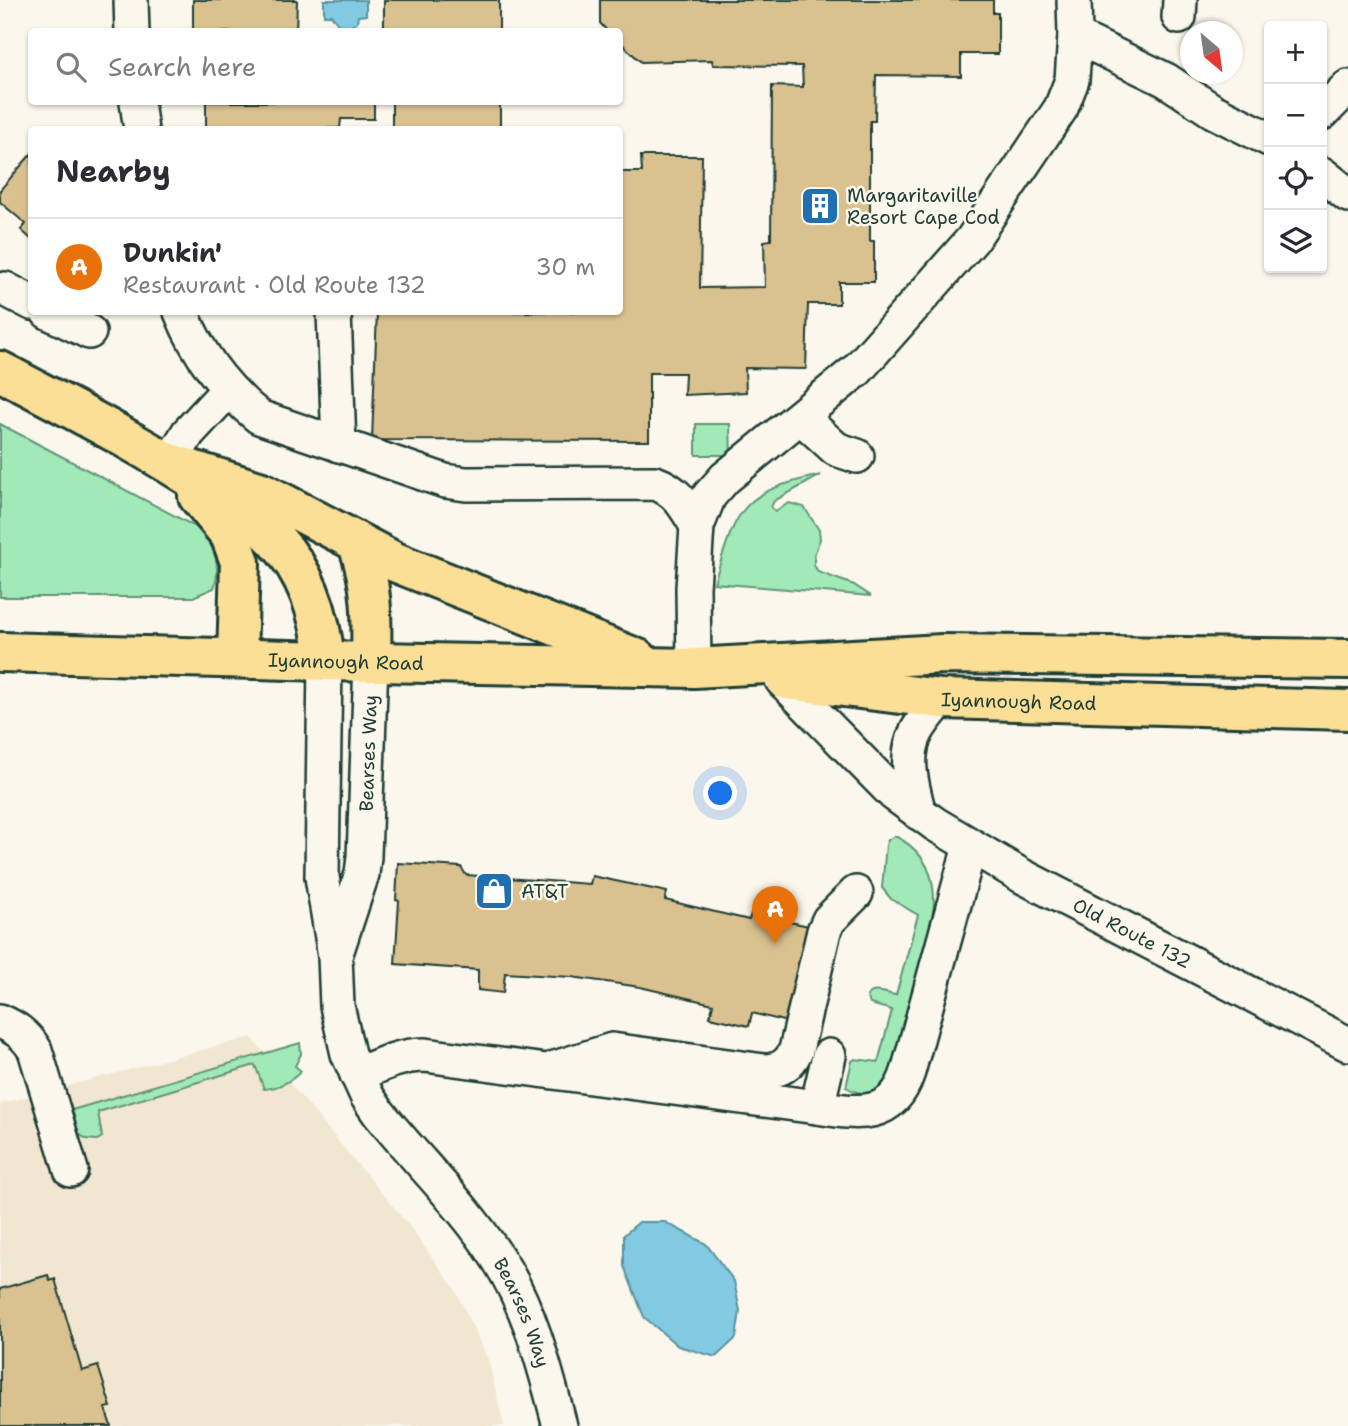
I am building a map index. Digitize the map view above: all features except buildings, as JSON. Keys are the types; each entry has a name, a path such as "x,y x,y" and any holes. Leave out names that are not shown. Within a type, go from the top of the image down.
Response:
{"main road":[{"name":"Bearses Way","path":"0,371 170,463 245,513 276,540 297,569 316,609 325,662"},
{"name":"Bearses Way","path":"170,463 262,492 358,544 370,582 372,599 371,662"},
{"path":"170,463 230,535 236,548 241,576 237,658"},
{"path":"358,544 395,562 677,668"},
{"name":"Iyannough Road","path":"0,652 325,662 677,668 942,654 1348,659"},
{"name":"Iyannough Road","path":"677,668 941,699 1348,710"}],"street":[{"path":"131,0 132,28"},
{"path":"677,668 693,588 697,526 709,496 716,487 857,370 972,240 1061,108 1072,80 1074,0"},
{"path":"1075,36 1166,80 1213,111 1264,136"},
{"path":"1327,108 1348,87"},
{"path":"137,105 140,126"},
{"path":"1327,178 1348,195"},
{"path":"54,315 89,332"},
{"path":"182,315 199,349 228,390 259,417 445,481 466,485 655,483 669,488 681,497 697,526"},
{"path":"334,315 340,445"},
{"path":"170,463 188,433 228,390"},
{"path":"801,417 836,449 857,456"},
{"name":"Bearses Way","path":"325,662 322,877 335,956 337,1006 348,1054 378,1112 467,1215 498,1258 526,1314 560,1426"},
{"name":"Bearses Way","path":"335,956 362,874 371,662"},
{"name":"Old Route 132","path":"782,680 894,794 970,846 1022,876 1348,1044"},
{"path":"919,813 910,781 911,753 917,731 941,699"},
{"path":"357,1075 393,1059 425,1055 845,1111 872,1110 897,1097 904,1085 970,846"},
{"path":"546,1070 612,1050 764,1071 783,1066 789,1062 796,1050 824,931 829,920 856,893"},
{"path":"0,1021 20,1032 35,1051 71,1170"},
{"path":"817,1107 829,1056"}],"shaded area":[{"path":"251,1037 407,1223 455,1289 488,1359 504,1426 0,1426 0,1104"}],"green space":[{"path":"0,424 196,527 208,540 215,555 217,571 214,588 193,597 0,597"},
{"path":"696,424 730,424 731,455 696,455"},
{"path":"821,475 774,501 771,507 775,511 789,503 804,507 819,530 820,539 814,555 814,565 818,572 854,585 871,596 714,583 729,537 746,507 773,489"},
{"path":"895,836 914,849 926,864 932,881 932,920 893,1074 878,1089 861,1093 846,1087 852,1061 855,1059 878,1062 892,1010 870,1004 867,996 877,991 896,995 918,915 891,899 882,888 886,845 888,840"},
{"path":"300,1043 301,1054 295,1066 301,1071 279,1086 264,1089 255,1065 98,1112 102,1137 97,1140 86,1139 79,1134 72,1110"}],"water":[{"path":"324,0 366,0 366,15 358,16 357,22 349,28 340,27 331,15 324,15"},
{"path":"639,1222 665,1222 706,1244 734,1281 740,1311 736,1338 716,1357 678,1346 644,1317 624,1266 624,1235"}],"place":[{"name":"Margaritaville Resort Cape Cod","path":"820,206"},
{"name":"AT&T","path":"494,891"},
{"name":"Dunkin'","path":"775,944"}]}
